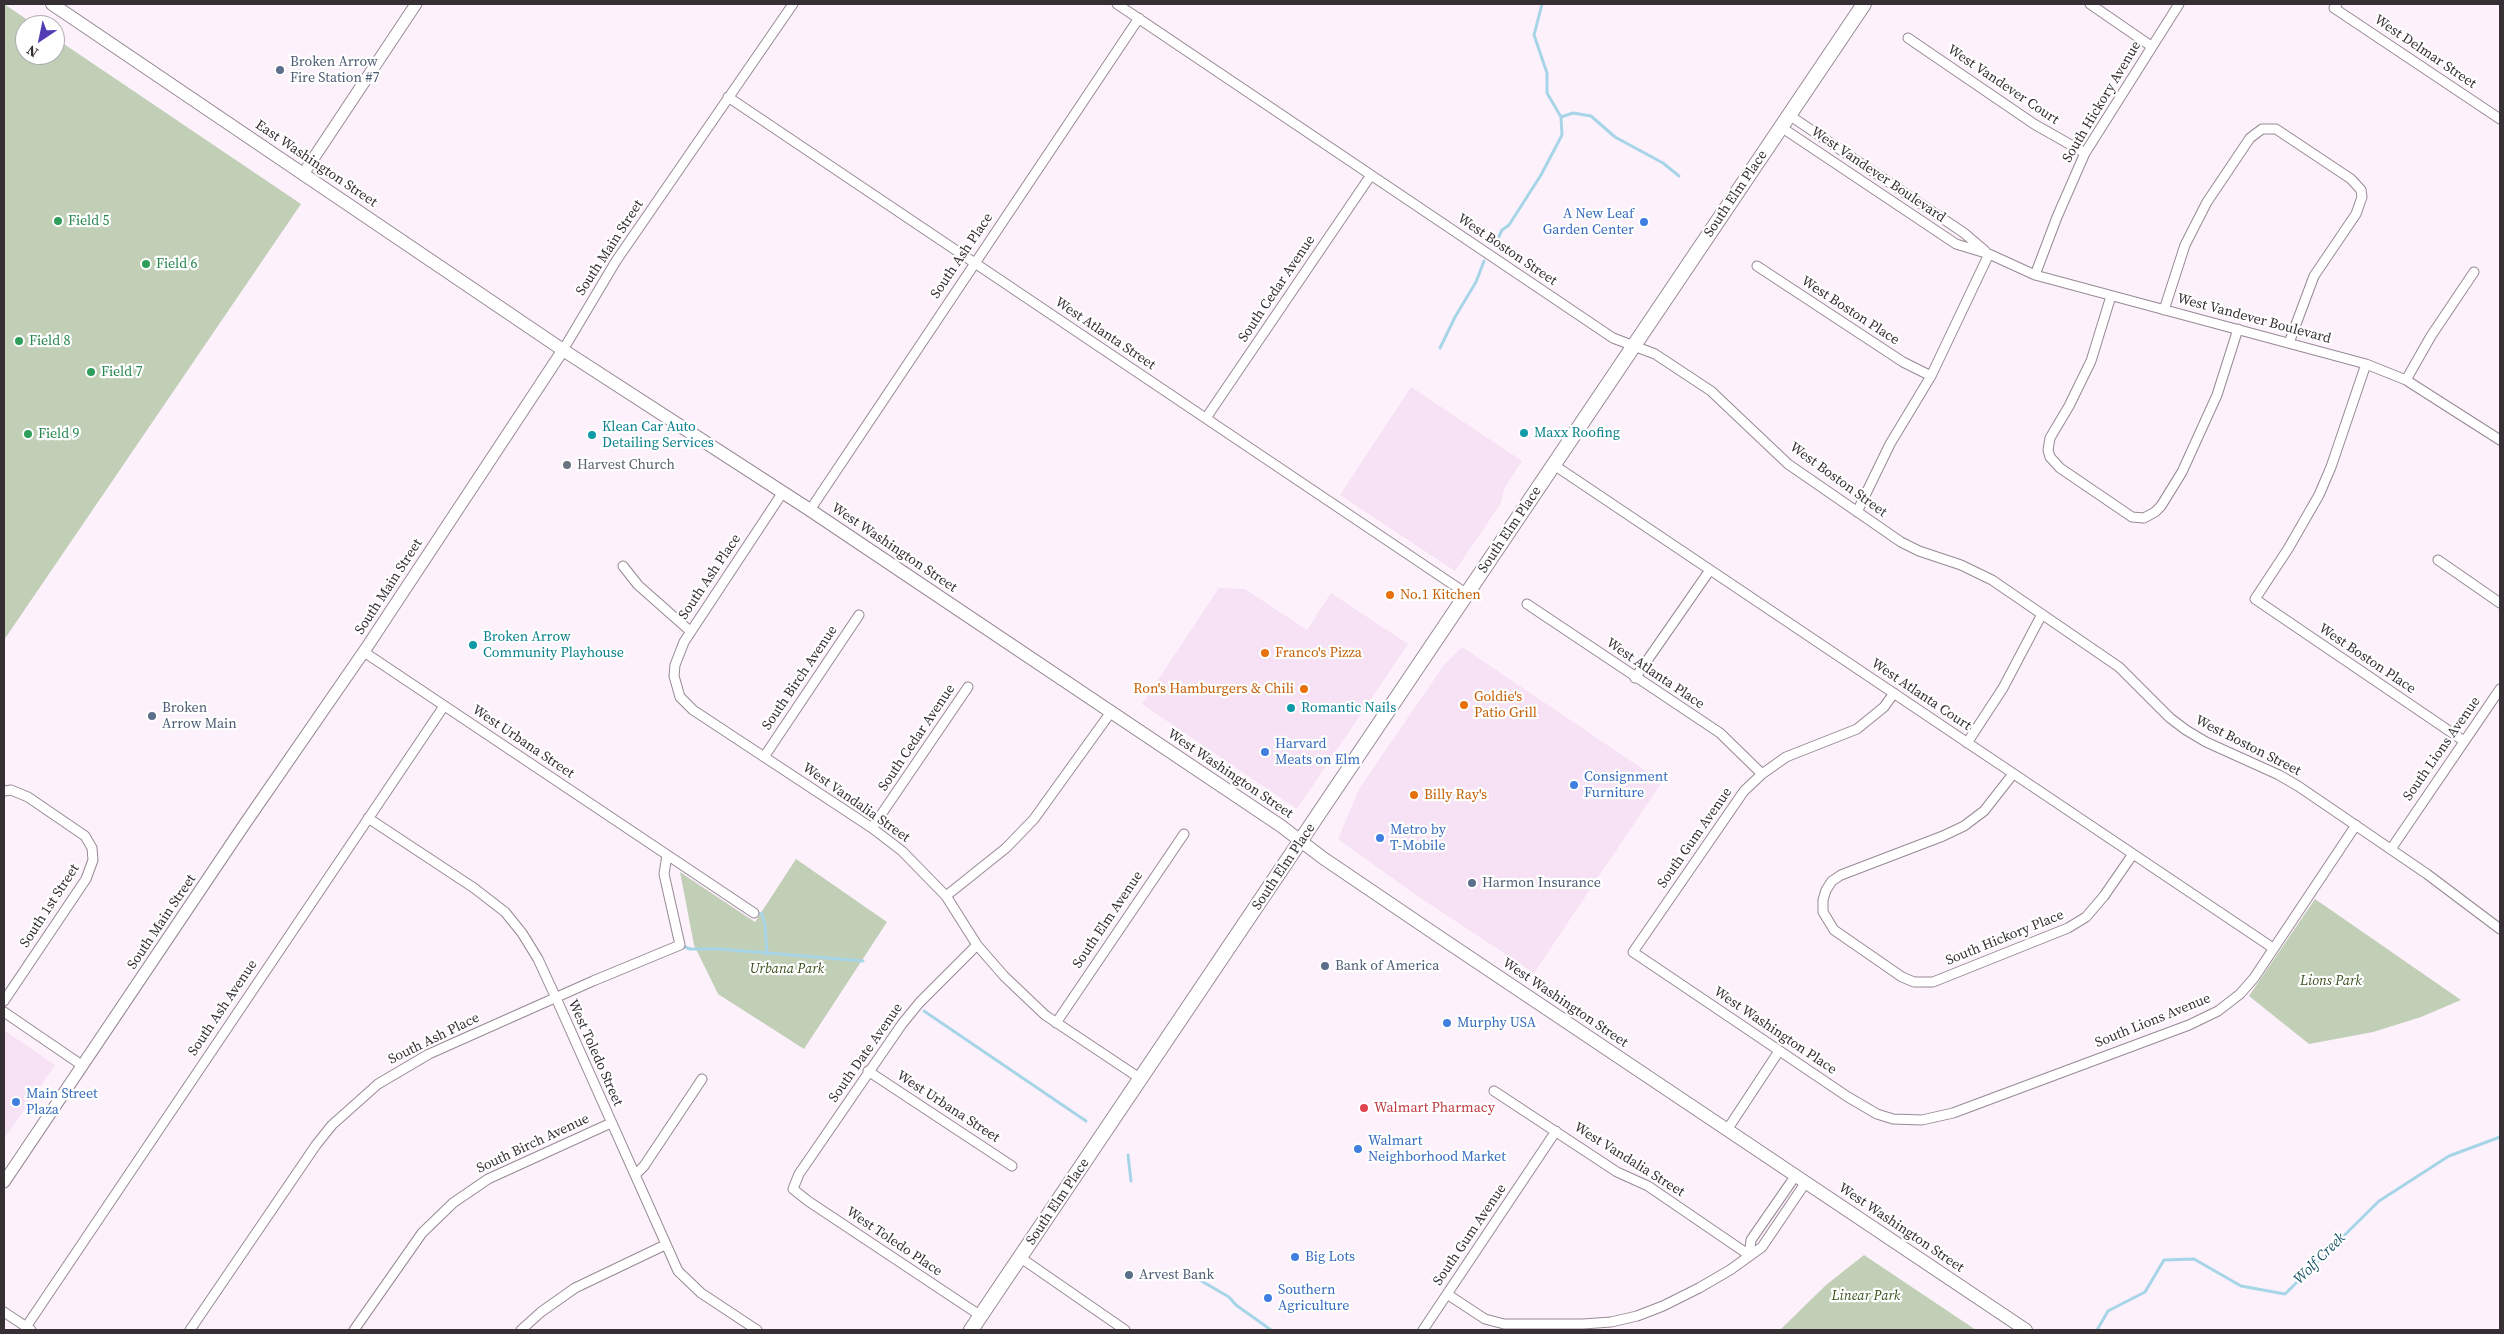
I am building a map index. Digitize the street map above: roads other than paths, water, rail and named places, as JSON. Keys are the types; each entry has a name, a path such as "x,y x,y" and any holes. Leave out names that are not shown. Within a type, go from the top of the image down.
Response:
{"main road":[{"name":"East Washington Street","path":"52,4 563,350"},
{"name":"South Elm Place","path":"971,1330 1864,4"},
{"name":"West Washington Street","path":"563,350 810,510 1111,712 1444,940 2026,1330"}],"street":[{"path":"303,174 416,4"},
{"name":"South Main Street","path":"4,1182 242,828 364,652 563,350 616,261 792,4"},
{"name":"West Boston Street","path":"1117,4 1613,338 1655,354 1711,391 1788,464 1857,512 1918,552 1985,576 2119,667 2170,718 2186,730 2206,742 2279,775 2356,825 2500,929"},
{"path":"2090,4 2151,46"},
{"name":"South Hickory Avenue","path":"2036,275 2056,217 2084,153 2151,46 2180,4"},
{"name":"West Delmar Street","path":"2336,6 2500,119"},
{"name":"South Ash Place","path":"810,510 1138,18"},
{"name":"West Vandever Court","path":"1908,38 2034,124 2084,153"},
{"name":"West Atlanta Street","path":"728,97 1467,594"},
{"name":"West Vandever Boulevard","path":"1789,115 1964,233 1989,254"},
{"name":"West Vandever Boulevard","path":"1781,127 1956,244 1989,254 2036,275 2366,364 2406,380 2500,440"},
{"path":"2164,310 2182,253 2207,202 2250,138 2262,129 2269,127 2286,134 2351,178 2361,190 2362,198 2356,214 2314,276 2289,343"},
{"name":"South Cedar Avenue","path":"1206,418 1371,175"},
{"path":"1857,512 1890,444 1930,376 1989,254"},
{"name":"West Boston Place","path":"1757,266 1903,362 1930,376"},
{"path":"2406,380 2431,336 2474,272"},
{"path":"2111,296 2091,361 2069,406 2050,438 2048,450 2050,457 2060,468 2127,513 2138,518 2148,516 2161,506 2194,450 2217,396 2238,329"},
{"name":"West Boston Place","path":"2366,364 2331,467 2319,495 2297,534 2255,599 2464,741"},
{"name":"West Atlanta Court","path":"1554,465 2273,948"},
{"name":"South Ash Place","path":"675,684 675,665 690,631 783,492"},
{"path":"2438,560 2500,603"},
{"path":"623,566 638,585 690,631"},
{"path":"1635,678 1710,570"},
{"name":"West Atlanta Place","path":"1527,604 1720,734 1762,774"},
{"path":"1967,743 2003,688 2042,614"},
{"name":"South Birch Avenue","path":"764,757 859,615"},
{"name":"West Urbana Street","path":"364,652 754,913"},
{"name":"West Vandalia Street","path":"675,684 680,697 686,704 872,828 918,865 946,896 977,945 1004,976 1056,1023 1141,1079"},
{"name":"South Cedar Avenue","path":"872,828 968,687"},
{"name":"South Lions Avenue","path":"2390,849 2500,689"},
{"name":"South Gum Avenue","path":"1633,952 1734,802 1762,774 1786,757 1857,728 1884,707 1894,693"},
{"name":"South Ash Avenue","path":"28,1329 444,706"},
{"path":"946,896 1006,848 1034,819 1111,712"},
{"name":"South Hickory Place","path":"2013,774 1984,811 1964,826 1943,836 1841,875 1832,881 1826,890 1823,900 1823,912 1834,930 1902,977 1914,982 1933,982 2068,928 2086,917 2104,896 2133,854"},
{"name":"South 1st Street","path":"4,1001 92,868 92,848 85,836 28,797 8,791"},
{"name":"West Toledo Street","path":"368,818 474,888 504,912 530,944 678,1271 691,1286 757,1330"},
{"name":"South Lions Avenue","path":"1908,1122 1936,1119 2205,1018 2240,994 2254,978 2356,825"},
{"name":"South Elm Avenue","path":"1056,1023 1184,834"},
{"name":"South Ash Place","path":"190,1330 304,1161 332,1125 355,1103 401,1069 422,1057 680,945 664,874 667,855"},
{"name":"South Date Avenue","path":"793,1189 799,1174 868,1071 920,1002 977,945"},
{"name":"West Washington Place","path":"1633,952 1877,1114 1908,1122"},
{"path":"4,1012 83,1066"},
{"path":"1727,1130 1779,1050"},
{"name":"West Urbana Street","path":"868,1071 1012,1166"},
{"path":"635,1175 644,1166 702,1078"},
{"name":"West Vandalia Street","path":"1494,1091 1617,1172 1648,1186 1748,1254"},
{"name":"South Birch Avenue","path":"354,1330 414,1245 437,1217 453,1203 488,1179 611,1122"},
{"name":"South Gum Avenue","path":"1423,1330 1556,1131"},
{"path":"1447,1294 1485,1319 1504,1324 1611,1322 1662,1306 1730,1270 1748,1254 1762,1247 1801,1179"},
{"name":"West Toledo Place","path":"793,1189 808,1201 981,1316"},
{"path":"521,1330 541,1312 575,1288 665,1245"},
{"path":"1020,1258 1125,1330"},
{"path":"4,1312 28,1329"}],"waterway":[{"path":"1495,245 1502,230 1509,225 1541,175 1562,135 1561,117 1547,93 1547,73 1534,35 1542,4"},
{"path":"1561,117 1573,113 1591,116 1615,137 1663,163 1679,176"},
{"path":"1440,348 1455,317 1476,282 1484,261"},
{"path":"754,913 762,914 765,925 767,954"},
{"path":"680,945 690,949 719,949 863,961"},
{"path":"924,1011 1086,1121"},
{"name":"Wolf Creek","path":"2097,1330 2108,1311 2145,1292 2164,1260 2194,1259 2241,1286 2285,1294 2379,1201 2449,1156 2500,1137"},
{"path":"1128,1155 1131,1181"},
{"path":"1191,1275 1229,1297 1236,1305 1271,1330"}],"place":[{"name":"Broken Arrow Fire Station #7","path":"280,70"},
{"name":"Field 5","path":"58,221"},
{"name":"A New Leaf Garden Center","path":"1644,222"},
{"name":"Field 6","path":"146,264"},
{"name":"Field 8","path":"19,341"},
{"name":"Field 7","path":"91,372"},
{"name":"Maxx Roofing","path":"1524,433"},
{"name":"Field 9","path":"28,434"},
{"name":"Klean Car Auto Detailing Services","path":"592,435"},
{"name":"Harvest Church","path":"567,465"},
{"name":"No.1 Kitchen","path":"1390,595"},
{"name":"Broken Arrow Community Playhouse","path":"473,645"},
{"name":"Franco's Pizza","path":"1265,653"},
{"name":"Ron's Hamburgers & Chili","path":"1304,689"},
{"name":"Goldie's Patio Grill","path":"1464,705"},
{"name":"Romantic Nails","path":"1291,708"},
{"name":"Broken Arrow Main","path":"152,716"},
{"name":"Harvard Meats on Elm","path":"1265,752"},
{"name":"Consignment Furniture","path":"1574,785"},
{"name":"Billy Ray's","path":"1414,795"},
{"name":"Metro by T-Mobile","path":"1380,838"},
{"name":"Harmon Insurance","path":"1472,883"},
{"name":"Bank of America","path":"1325,966"},
{"name":"Murphy USA","path":"1447,1023"},
{"name":"Main Street Plaza","path":"16,1102"},
{"name":"Walmart Pharmacy","path":"1364,1108"},
{"name":"Walmart Neighborhood Market","path":"1358,1149"},
{"name":"Big Lots","path":"1295,1257"},
{"name":"Arvest Bank","path":"1129,1275"},
{"name":"Southern Agriculture","path":"1268,1298"}],"park label":[{"name":"Urbana Park","path":"787,969"},
{"name":"Lions Park","path":"2331,981"},
{"name":"Linear Park","path":"1866,1296"}]}
